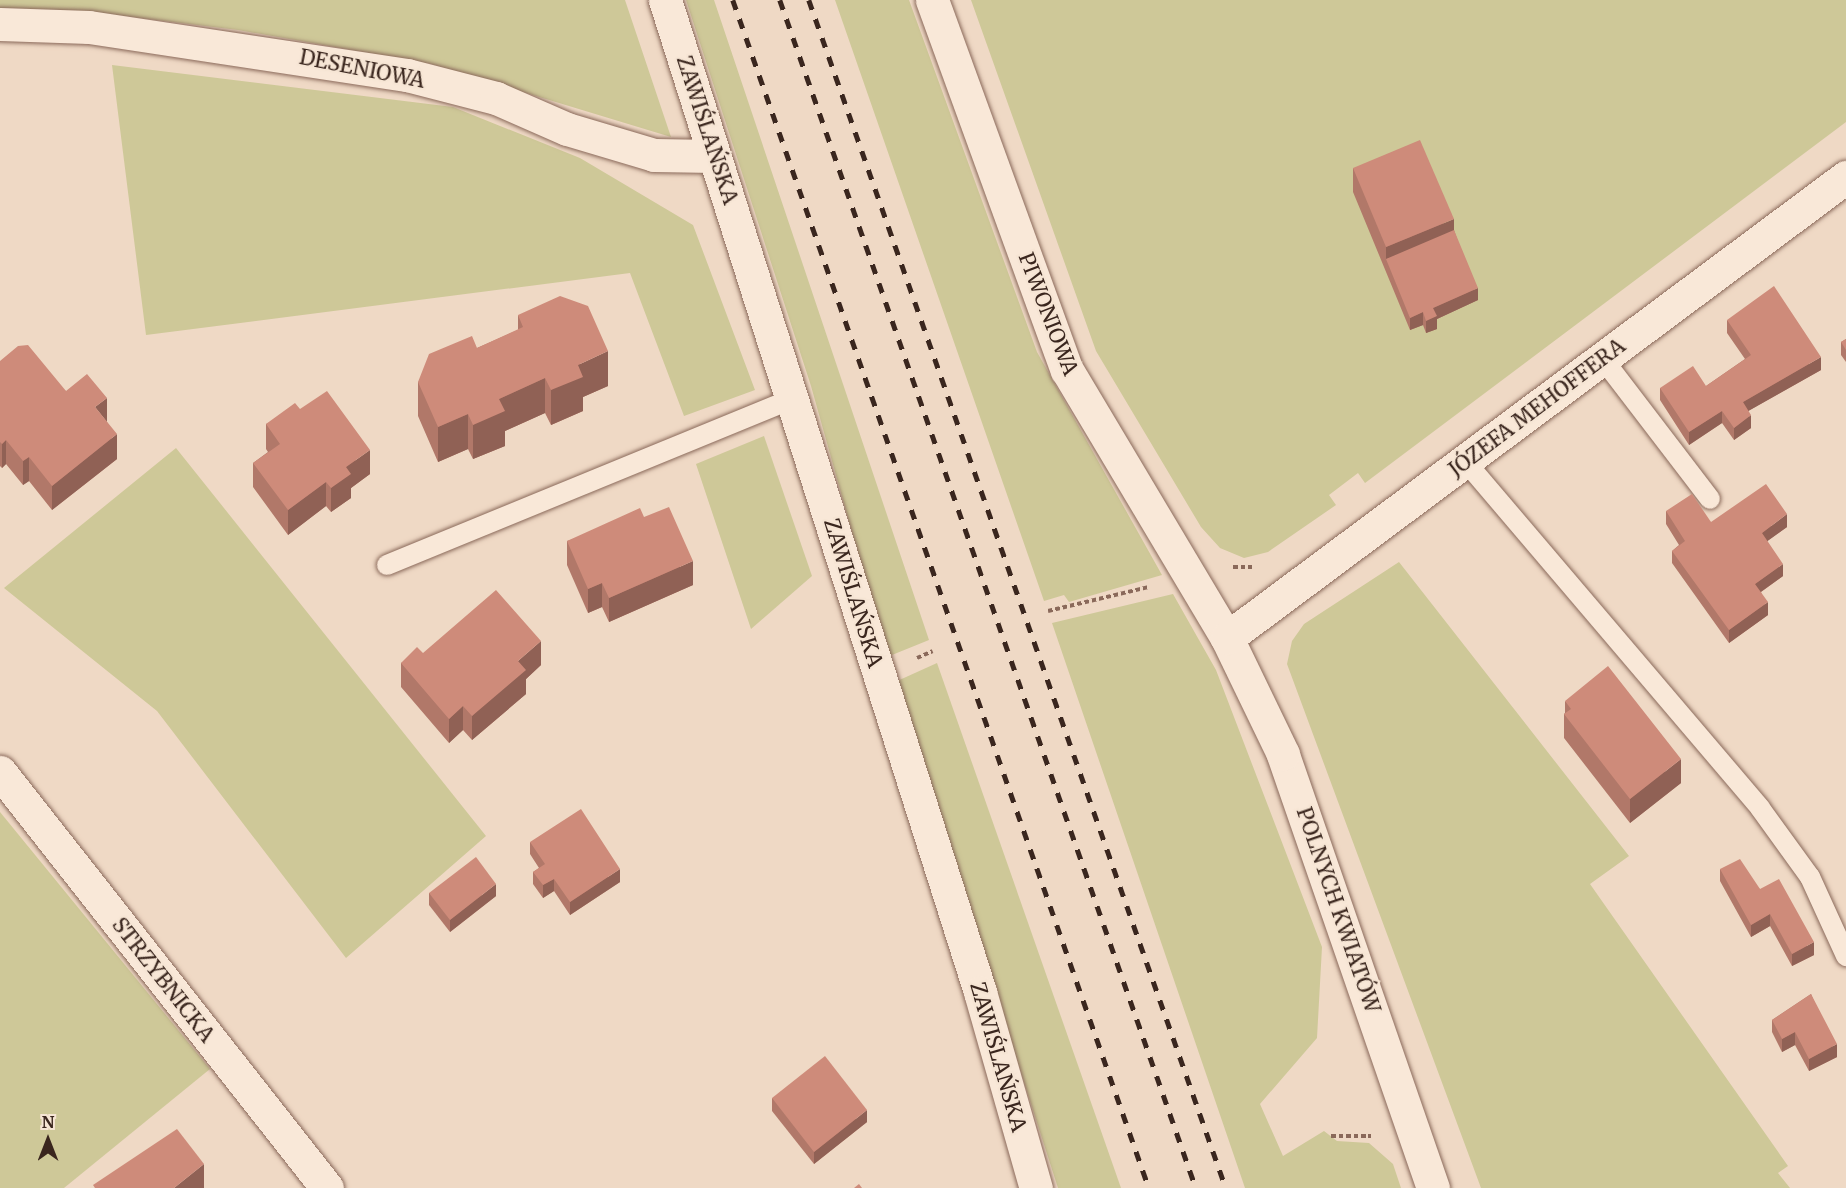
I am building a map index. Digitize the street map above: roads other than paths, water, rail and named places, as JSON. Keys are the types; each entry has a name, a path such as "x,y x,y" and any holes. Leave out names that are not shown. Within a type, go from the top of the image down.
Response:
{"street":[{"name":"ZAWIŚLAŃSKA","path":"666,0 714,156 794,398 1036,1188"},
{"name":"PIWONIOWA","path":"932,0 1067,370 1227,638"},
{"name":"DESENIOWA","path":"0,24 101,28 407,75 496,98 567,129 654,155 714,156"},
{"name":"JÓZEFA MEHOFFERA","path":"1227,638 1846,177"},
{"name":"POLNYCH KWIATÓW","path":"1227,638 1283,754 1433,1188"},
{"name":"STRZYBNICKA","path":"0,772 327,1188"}],"lane":[{"path":"1603,359 1710,499"},
{"path":"387,565 794,398"},
{"path":"1465,461 1760,808 1810,877 1846,956"}],"railway":[{"path":"733,0 1149,1188"},
{"path":"780,0 1196,1188"},
{"path":"809,0 1226,1188"}]}
